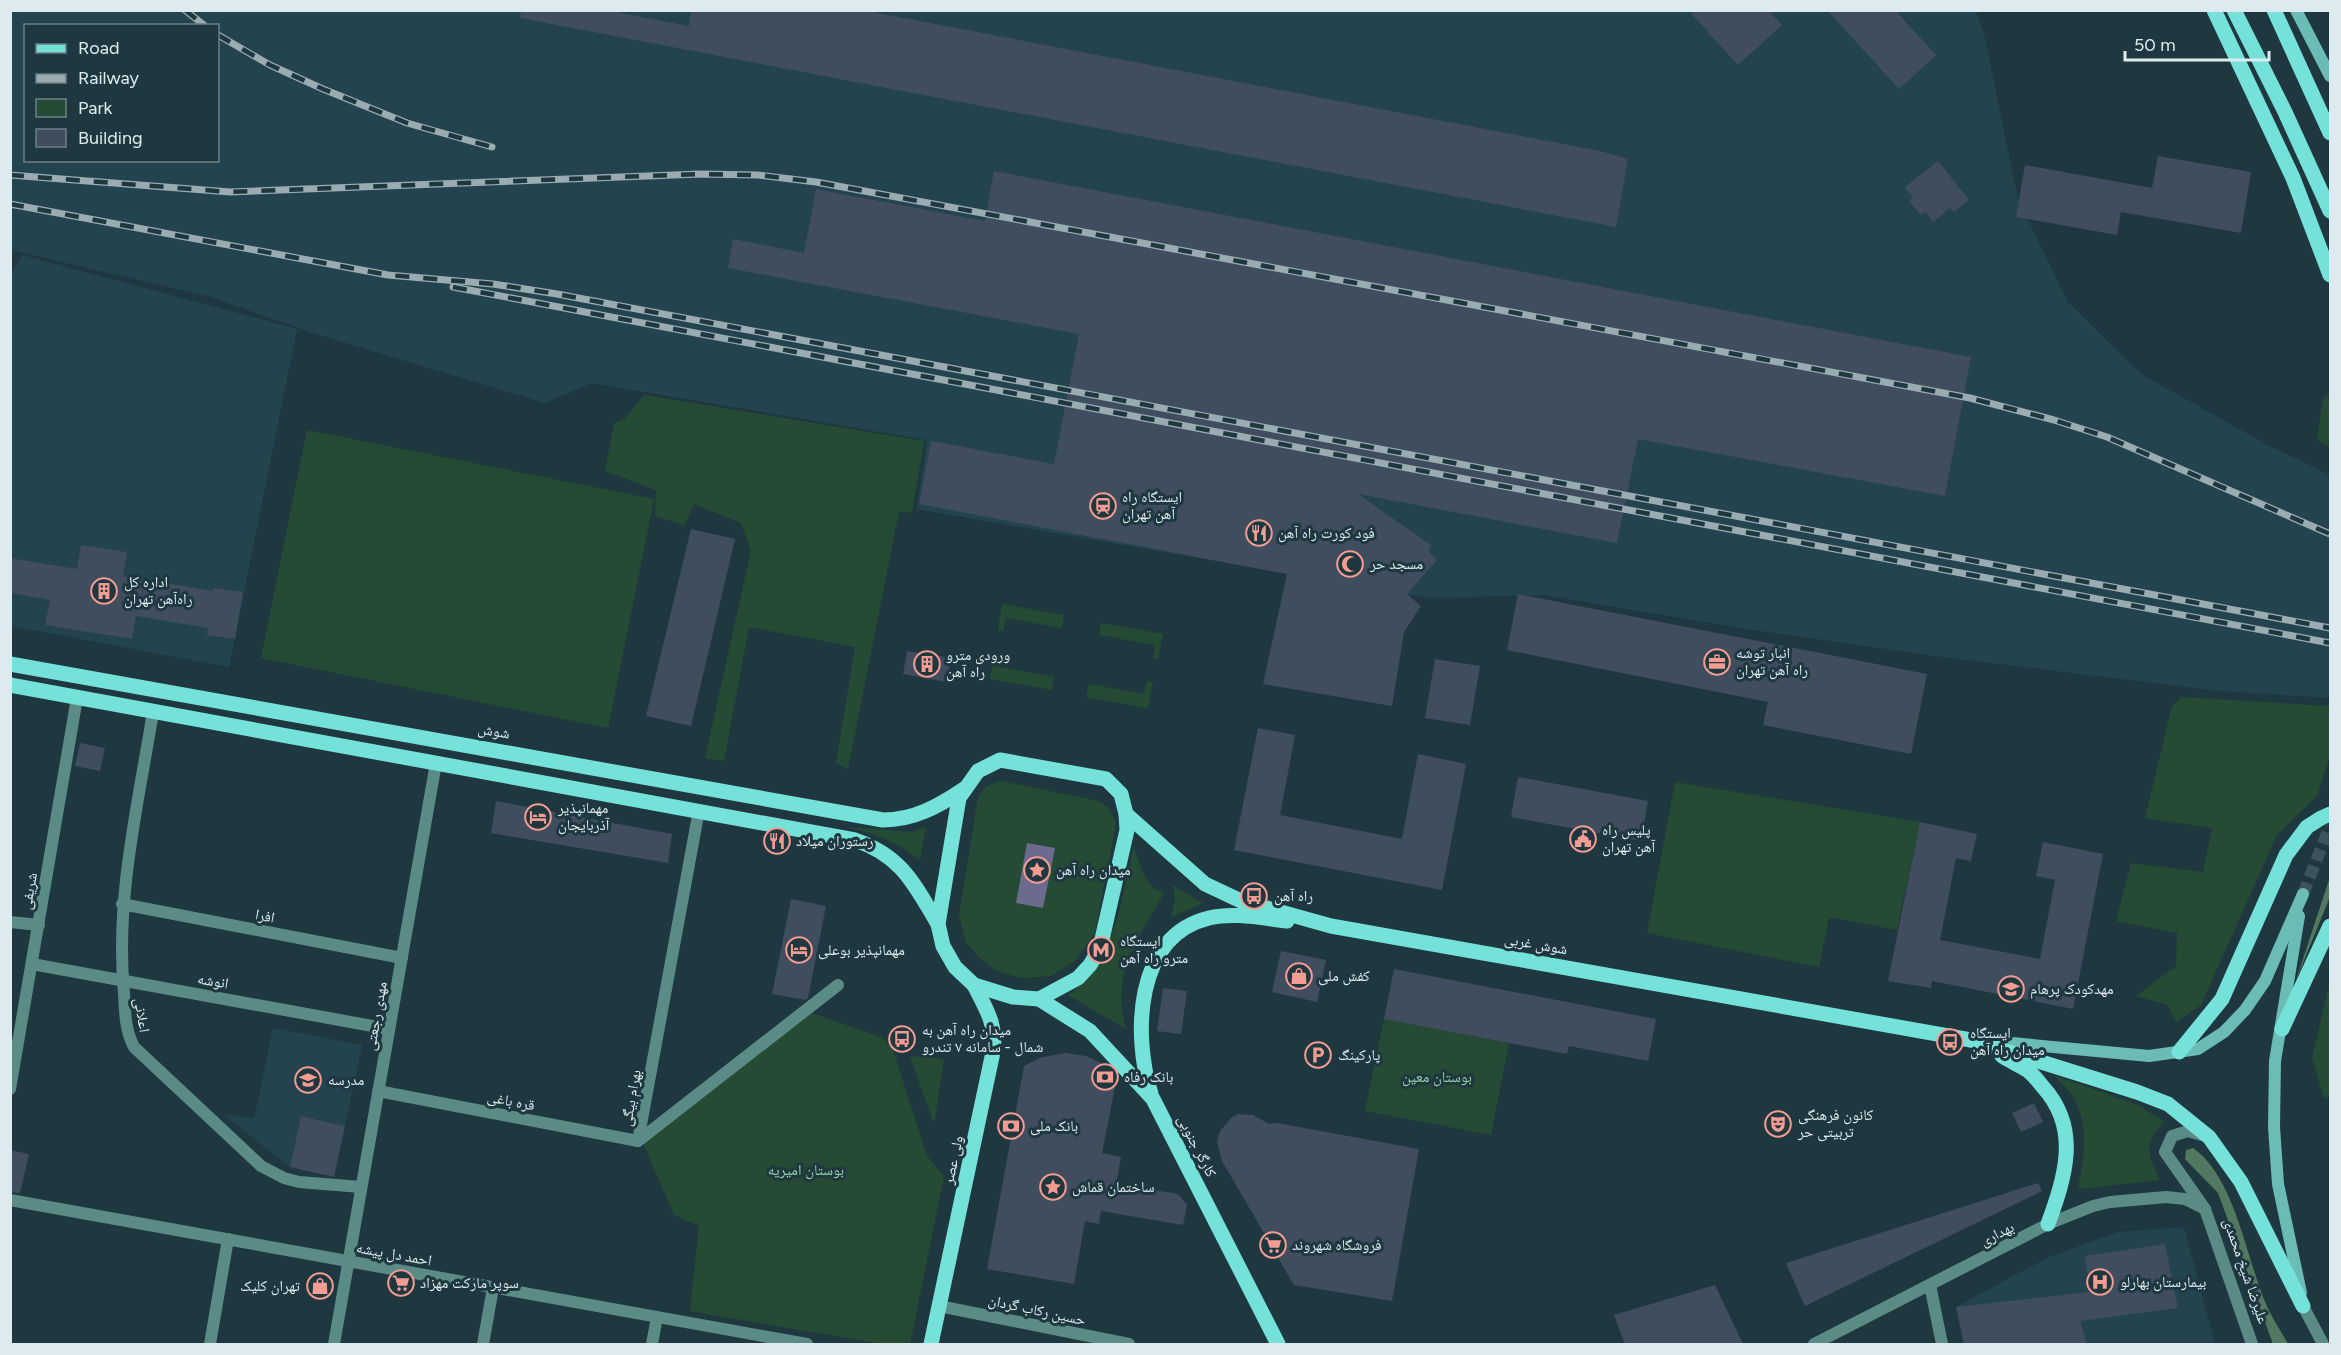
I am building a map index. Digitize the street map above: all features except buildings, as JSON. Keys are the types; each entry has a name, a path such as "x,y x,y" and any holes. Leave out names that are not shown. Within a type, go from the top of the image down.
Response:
{"main road":[{"path":"2214,10 2293,178 2331,276"},
{"path":"2234,10 2286,112 2331,210"},
{"path":"2274,10 2331,133"},
{"path":"2296,10 2331,76"},
{"name":"شوش","path":"10,664 883,820 899,820 918,814 941,804 964,789"},
{"path":"10,686 855,840 887,855 910,877 938,924 943,946 955,968 974,985 1013,998 1039,999 1078,978 1090,965 1100,948 1127,830 1121,794 1106,779 1007,760 988,764 978,771 959,798 938,924"},
{"name":"شوش غربی","path":"1126,814 1205,884 1241,901 1331,926 1971,1040"},
{"path":"2179,1053 2222,999 2286,855 2307,827 2331,814"},
{"path":"1971,1040 2149,1056 2198,1049 2224,1032 2245,1010 2265,981 2303,894 2275,1061 2274,1127 2277,1173 2303,1306"},
{"path":"1153,1099 1143,1056 1144,998 1155,962 1180,932 1191,925 1220,916 1234,915 1331,926"},
{"path":"2282,1029 2331,926"},
{"name":"ولی عصر","path":"931,1344 991,1071 995,1035 992,1020 974,985"},
{"name":"کارگر جنوبی","path":"1039,999 1090,1031 1153,1099 1278,1344"},
{"path":"1971,1040 2084,1074 2168,1104 2209,1137 2241,1182 2303,1306"},
{"path":"1971,1040 2028,1071 2053,1098 2064,1125 2067,1145 2066,1170 2048,1224"}],"street":[{"name":"شریفی","path":"10,1089 77,698"},
{"name":"اعلانی","path":"153,712 122,904 122,980 128,1034 134,1047 261,1166 284,1178 299,1182 361,1187"},
{"name":"مهدی رجعتی","path":"334,1344 436,763"},
{"name":"بهرام بیگی","path":"638,1141 699,810"},
{"name":"افرا","path":"122,904 402,958"},
{"path":"10,922 39,925"},
{"name":"انوشه","path":"32,964 389,1029"},
{"name":"بهرام بیگی","path":"638,1141 838,985"},
{"name":"قره باغی","path":"378,1092 638,1141"},
{"name":"علیرضا شیخ محمدی","path":"2209,1137 2188,1131 2172,1136 2165,1152 2205,1209 2252,1344"},
{"name":"بهداری","path":"1814,1344 2048,1224 2093,1206 2110,1202 2166,1197 2185,1199 2205,1209"},
{"name":"احمد دل پیشه","path":"10,1200 807,1344"},
{"path":"210,1344 228,1239"},
{"path":"1930,1285 1942,1344"},
{"path":"483,1344 494,1288"},
{"name":"حسین رکاب‌ گردان","path":"939,1306 1129,1344"},
{"path":"2303,1306 2323,1344"},
{"path":"652,1344 657,1317"}],"shaded area":[{"path":"11,11 1976,11 1984,34 2018,199 2067,301 2141,374 2271,447 2330,475 2330,698 2219,691 1935,656 1746,629 1545,595 1427,598 917,509 927,440 591,383 545,403 310,332 208,296 11,250"},
{"path":"22,255 297,329 229,667 11,626 10,276"},
{"path":"1027,843 1055,848 1043,908 1016,903"},
{"name":"مدرسه","path":"273,1028 362,1045 345,1126 302,1116 290,1167 224,1115 254,1119"},
{"name":"بیمارستان بهارلو","path":"2184,1227 2215,1344 1964,1344 1956,1307 2049,1257 2118,1232"}],"green space":[{"path":"644,395 924,441 912,513 899,511 848,769 836,763 855,647 749,627 724,761 705,758 751,551 741,523 694,504 684,525 655,516 656,490 605,471 614,423 625,419"},
{"path":"2330,395 2330,446 2317,440 2323,397"},
{"path":"307,430 654,499 608,728 261,658"},
{"path":"1002,604 1064,615 1062,628 1006,618 1003,631 998,630"},
{"path":"1101,623 1163,634 1158,659 1153,658 1155,645 1099,635"},
{"path":"995,653 1001,654 999,667 1054,677 1052,690 990,679"},
{"path":"1147,681 1153,682 1148,708 1086,697 1089,684 1144,694"},
{"path":"2181,697 2330,706 2330,756 2317,796 2277,835 2201,1005 2176,1022 2168,1005 2136,996 2176,966 2177,933 2116,921 2131,863 2203,872 2212,828 2145,818 2172,706"},
{"name":"میدان راه آهن","path":"1001,781 1098,801 1109,808 1116,823 1095,933 1075,961 1051,976 1022,978 996,971 966,943 959,916 978,797 987,786"},
{"path":"1675,782 1920,822 1897,930 1829,917 1819,967 1647,933"},
{"path":"847,827 912,832 926,827 920,860 886,839"},
{"path":"1134,847 1147,880 1157,890 1164,893 1136,942 1124,974 1122,1009 1126,1029 1068,995 1084,982 1106,949 1120,908"},
{"path":"2330,877 2330,897 2296,980"},
{"path":"1173,885 1203,903 1171,917 1175,899"},
{"path":"2330,981 2330,1096 2324,1098 2312,1058"},
{"name":"بوستان امیریه","path":"811,1013 881,1037 893,1050 927,1156 944,1176 910,1344 882,1344 690,1311 699,1226 674,1215 642,1141"},
{"name":"بوستان معین","path":"1384,1019 1509,1043 1491,1135 1365,1111"},
{"path":"910,1056 944,1059 934,1124"},
{"path":"2054,1075 2138,1105 2164,1122 2152,1137 2149,1150 2160,1180 2078,1189 2084,1154 2082,1119 2073,1097"},
{"path":"2193,1148 2207,1161 2229,1198 2266,1304 2288,1344 2273,1344 2218,1193 2185,1159 2186,1150"}],"tunnel":[{"path":"2303,894 2330,826"}],"railway":[{"path":"185,10 202,24"},
{"path":"219,36 270,65 323,89 407,123 492,147"},
{"path":"10,175 230,192 700,174 758,175 816,182 1970,398 2054,420 2107,437 2330,534"},
{"path":"10,204 388,275 493,284 557,294 2330,628"},
{"path":"453,287 2330,643"}],"place":[{"name":"ایستگاه راه آهن تهران","path":"1103,506"},
{"name":"فود کورت راه آهن","path":"1259,533"},
{"name":"مسجد حر","path":"1350,564"},
{"name":"اداره کل راه‌آهن تهران","path":"104,591"},
{"name":"انبار توشه راه آهن تهران","path":"1717,662"},
{"name":"ورودی مترو راه آهن","path":"927,664"},
{"name":"مهمانپذیر آذربایجان","path":"538,817"},
{"name":"پلیس راه آهن تهران","path":"1583,839"},
{"name":"رستوران میلاد","path":"777,841"},
{"name":"میدان راه آهن","path":"1037,870"},
{"name":"راه آهن","path":"1254,896"},
{"name":"مهمانپذیر بوعلی","path":"799,950"},
{"name":"ایستگاه مترو راه آهن","path":"1101,950"},
{"name":"کفش ملی","path":"1299,976"},
{"name":"مهدکودک پرهام","path":"2011,989"},
{"name":"میدان راه آهن به شمال - سامانه ۷ تندرو","path":"902,1039"},
{"name":"ایستگاه میدان راه آهن","path":"1950,1042"},
{"name":"پارکینگ","path":"1318,1055"},
{"name":"بانک رفاه","path":"1105,1077"},
{"name":"مدرسه","path":"308,1080"},
{"name":"کانون فرهنگی تربیتی حر","path":"1778,1124"},
{"name":"بانک ملی","path":"1011,1126"},
{"name":"ساختمان قماش","path":"1053,1187"},
{"name":"فروشگاه شهروند","path":"1273,1245"},
{"name":"بیمارستان بهارلو","path":"2100,1282"},
{"name":"سوپر مارکت مهزاد","path":"401,1283"},
{"name":"تهران کلیک","path":"320,1286"}]}
